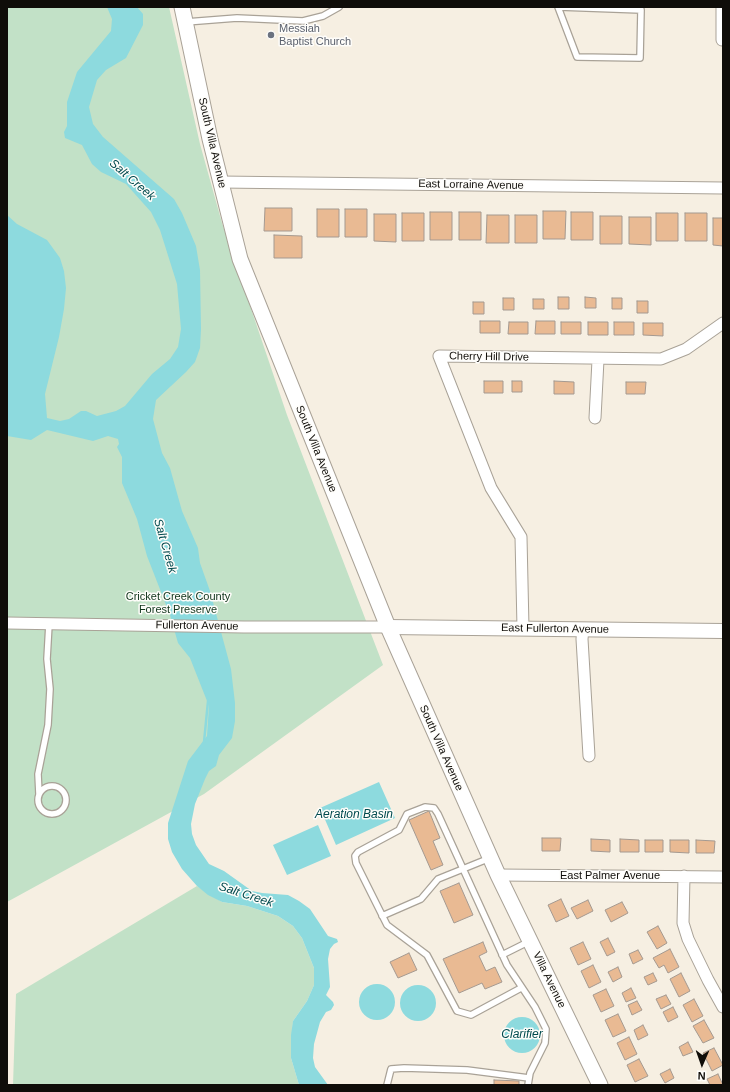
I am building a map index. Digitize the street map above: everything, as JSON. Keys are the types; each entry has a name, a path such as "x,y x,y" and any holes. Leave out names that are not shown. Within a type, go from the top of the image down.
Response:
{"main road":[{"name":"South Villa Avenue","path":"182,7 220,182 240,259 388,627 498,875"},
{"name":"Villa Avenue","path":"498,875 597,1084"}],"street":[{"path":"722,7 722,40"},
{"name":"East Lorraine Avenue","path":"220,182 723,188"},
{"name":"Cherry Hill Drive","path":"523,628 521,537 491,488 438,356 598,360 661,359 686,349 723,323"},
{"path":"596,418 598,360"},
{"name":"Fullerton Avenue","path":"7,623 244,627 388,627"},
{"name":"East Fullerton Avenue","path":"388,627 723,631"},
{"path":"583,629 582,639 589,756"},
{"name":"East Palmer Avenue","path":"498,875 723,877"},
{"path":"684,876 683,923 688,939 704,973 722,1001"}],"lane":[{"path":"186,22 237,18 303,21 323,16 339,7"},
{"path":"558,7 641,10 640,58 577,57 558,7"},
{"path":"39,794 45,788 50,786 58,788 64,794 65,798 63,807 56,813 47,812 40,807 38,803 38,774 49,719 50,689 47,659 48,624"},
{"path":"522,988 477,1013 470,1015 462,1014 457,1011 426,955 387,925 356,864 355,856 358,852 399,830 407,814 425,808 434,808 502,955 535,1007 546,1029 545,1043 530,1073 528,1085"},
{"path":"382,916 421,899 438,879 490,858"},
{"path":"502,955 530,941"},
{"path":"387,1085 391,1069 404,1068 467,1070 529,1078"}],"green space":[{"name":"Cricket Creek County Forest Preserve","path":"7,7 169,7 200,144 222,223 287,415 383,665 204,794 7,902"},
{"path":"197,886 222,902 247,906 278,916 293,926 302,938 314,968 314,985 307,1001 293,1021 291,1058 299,1085 13,1085 16,994"}],"water":[{"path":"107,7 137,7 143,14 143,25 126,58 106,70 97,80 89,107 93,124 103,137 174,199 182,213 196,246 200,270 200,348 195,362 156,400 153,419 162,453 170,468 182,511 198,548 200,563 210,591 231,669 235,703 235,721 232,738 219,755 216,766 209,771 205,779 195,804 191,824 192,834 196,845 209,864 224,871 252,891 288,895 299,901 310,909 328,936 337,939 338,942 330,949 328,959 330,987 326,995 334,1005 331,1010 326,1012 320,1022 314,1044 313,1058 315,1067 328,1085 299,1085 291,1058 291,1035 293,1021 307,1001 314,985 314,968 302,938 293,926 278,916 247,906 222,902 208,895 197,886 182,869 172,852 168,839 168,823 188,761 207,736 209,706 190,658 178,643 170,615 147,556 137,519 122,483 122,457 117,447 119,444 118,439 108,436 93,441 47,430 31,440 7,436 7,215 17,224 47,240 60,258 64,271 66,288 64,309 59,337 45,394 47,418 60,421 69,419 81,411 86,411 97,416 116,411 125,406 152,374 170,359 178,347 181,329 177,284 160,230 151,212 126,184 101,172 92,164 82,145 65,138 64,132 67,126 67,102 77,72 111,31 112,19"},
{"name":"Aeration Basin","path":"379,782 395,818 336,845 320,808"},
{"name":"Aeration Basin","path":"318,825 331,856 287,875 273,845"},
{"path":"381,984 390,989 394,995 394,1009 390,1015 381,1020 373,1020 364,1015 360,1009 359,998 364,989 370,985"},
{"path":"422,985 431,990 435,996 435,1010 431,1016 422,1021 414,1021 405,1016 401,1010 400,999 405,990 411,986"},
{"name":"Clarifier","path":"526,1017 535,1022 539,1028 539,1042 535,1048 526,1053 518,1053 509,1048 505,1042 504,1031 509,1022 515,1018"}],"building":[{"path":"265,208 292,208 292,231 264,231"},
{"path":"317,209 339,209 339,237 317,237"},
{"path":"345,209 367,209 367,237 345,237"},
{"path":"543,211 566,211 565,239 543,239"},
{"path":"430,212 452,212 452,240 430,240"},
{"path":"459,212 481,212 481,240 459,240"},
{"path":"571,212 593,212 593,240 571,240"},
{"path":"402,213 424,213 424,241 402,241"},
{"path":"656,213 678,213 678,241 656,241"},
{"path":"685,213 707,213 707,241 685,241"},
{"path":"374,214 396,214 396,242 374,241"},
{"path":"487,215 509,215 509,243 486,243"},
{"path":"515,215 537,215 537,243 515,243"},
{"path":"600,216 622,216 622,244 600,244"},
{"path":"629,217 651,217 651,245 629,244"},
{"path":"713,218 723,218 723,246 713,245"},
{"path":"274,235 302,236 302,258 274,258"},
{"path":"558,297 569,297 569,309 558,309"},
{"path":"585,297 596,298 596,308 585,308"},
{"path":"503,298 514,298 514,310 503,310"},
{"path":"612,298 622,298 622,309 612,309"},
{"path":"533,299 544,299 544,309 533,309"},
{"path":"637,301 648,301 648,313 637,313"},
{"path":"473,302 484,302 484,314 473,314"},
{"path":"480,321 500,321 500,333 480,333"},
{"path":"536,321 555,321 555,334 535,334"},
{"path":"509,322 528,322 528,334 508,334"},
{"path":"561,322 581,322 581,334 561,334"},
{"path":"588,322 608,322 608,335 588,335"},
{"path":"614,322 634,322 634,335 614,335"},
{"path":"643,323 663,323 663,336 643,335"},
{"path":"484,381 503,381 503,393 484,393"},
{"path":"512,381 522,381 522,392 512,392"},
{"path":"554,381 574,382 574,394 554,394"},
{"path":"626,382 646,382 645,394 626,394"},
{"path":"429,811 440,838 433,841 443,865 431,870 409,820"},
{"path":"542,838 561,838 560,851 542,851"},
{"path":"591,839 610,840 610,852 591,851"},
{"path":"620,839 639,840 639,852 620,852"},
{"path":"645,840 663,840 663,852 645,852"},
{"path":"670,840 689,840 689,853 670,852"},
{"path":"696,840 715,841 714,853 696,853"},
{"path":"459,883 473,915 454,923 440,891"},
{"path":"561,899 569,916 556,922 548,905"},
{"path":"588,900 593,911 577,919 571,908"},
{"path":"622,902 628,913 611,922 605,910"},
{"path":"658,926 667,943 657,949 647,932"},
{"path":"608,938 615,952 607,956 600,942"},
{"path":"483,942 487,952 479,956 486,971 495,967 502,982 485,989 482,983 459,993 443,959"},
{"path":"583,942 591,959 578,965 570,948"},
{"path":"670,949 679,967 668,973 664,965 659,968 653,958"},
{"path":"638,950 643,959 633,964 629,954"},
{"path":"409,953 417,970 398,978 390,962"},
{"path":"593,965 601,982 589,988 581,971"},
{"path":"618,967 622,977 613,982 608,972"},
{"path":"653,973 657,981 648,985 644,977"},
{"path":"681,973 690,991 679,997 670,979"},
{"path":"631,988 636,998 626,1002 622,993"},
{"path":"606,989 614,1006 601,1012 593,995"},
{"path":"666,995 671,1004 661,1009 656,999"},
{"path":"694,999 703,1016 692,1022 683,1005"},
{"path":"637,1001 642,1010 632,1015 628,1005"},
{"path":"673,1007 678,1017 668,1022 663,1012"},
{"path":"618,1014 626,1031 613,1037 605,1020"},
{"path":"704,1020 714,1038 703,1043 693,1026"},
{"path":"643,1025 648,1035 638,1040 634,1030"},
{"path":"629,1037 637,1054 625,1060 617,1043"},
{"path":"688,1042 693,1052 683,1056 679,1047"},
{"path":"714,1048 723,1065 712,1071 703,1053"},
{"path":"639,1059 648,1076 635,1082 627,1065"},
{"path":"670,1069 674,1078 665,1083 660,1074"},
{"path":"718,1074 723,1085 710,1085 707,1079"},
{"path":"494,1080 519,1081 519,1085 494,1085"}],"waterway":[{"name":"Salt Creek","path":"204,742 208,701"}],"place":[{"name":"Messiah Baptist Church","path":"271,35"}]}
